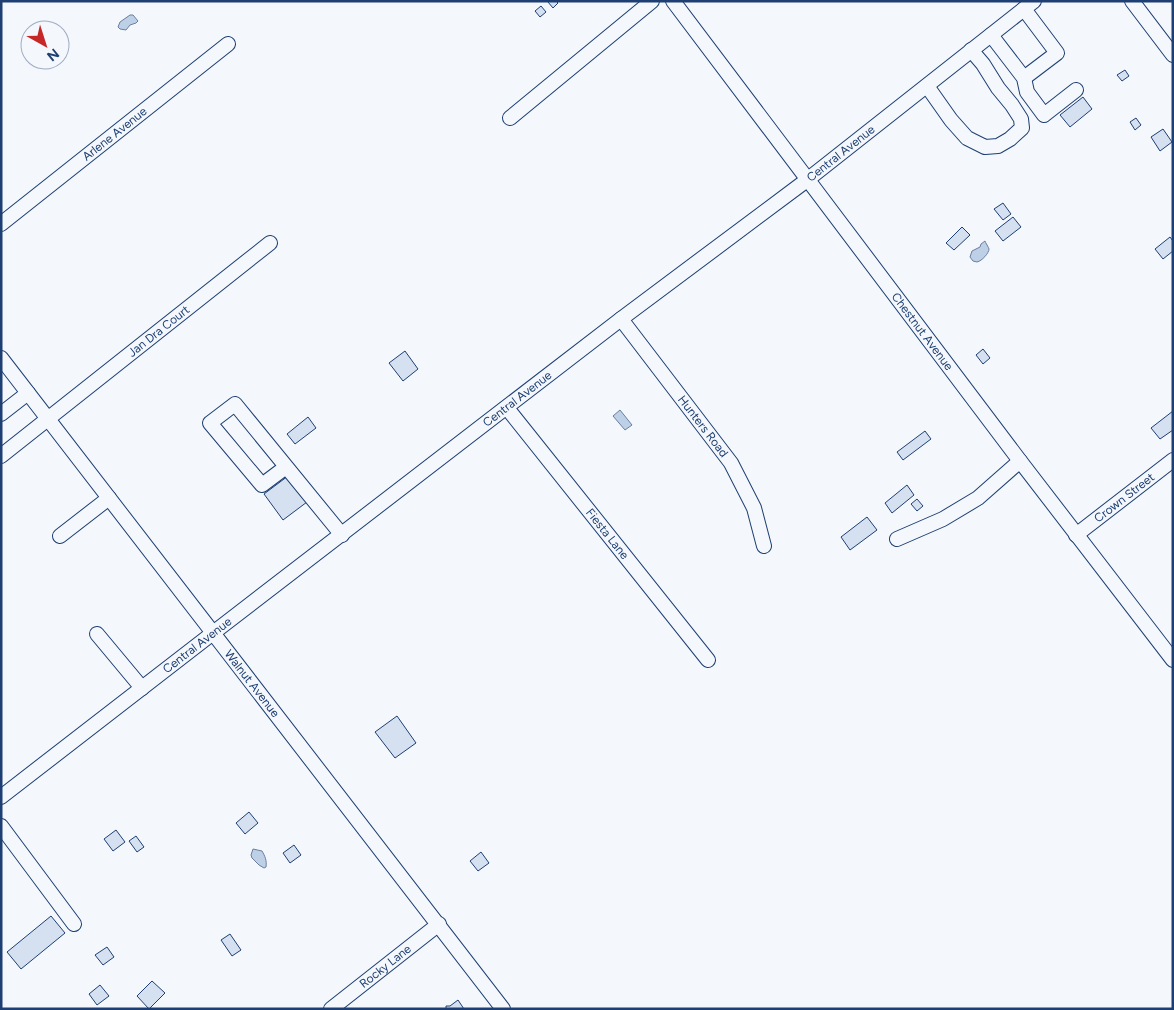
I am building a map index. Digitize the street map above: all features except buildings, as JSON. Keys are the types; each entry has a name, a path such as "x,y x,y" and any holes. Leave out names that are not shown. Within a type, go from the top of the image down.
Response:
{"street":[{"path":"510,118 652,1"},
{"name":"Chestnut Avenue","path":"672,1 806,180 1173,660"},
{"path":"1132,1 1173,54"},
{"path":"1024,78 1057,53 1029,5"},
{"name":"Central Avenue","path":"1,797 806,180 1029,5"},
{"path":"991,35 1024,78 1026,92 1044,115 1076,90"},
{"name":"Arlene Avenue","path":"1,224 228,44"},
{"path":"927,86 967,138 985,147 998,146 1010,139 1022,128 1021,119 972,50"},
{"name":"Jan Dra Court","path":"1,456 270,243"},
{"name":"Hunters Road","path":"621,320 731,464 754,508 764,546"},
{"name":"Walnut Avenue","path":"1,358 503,1009"},
{"path":"1,414 28,394"},
{"path":"286,466 262,485 210,423 235,404 286,466 342,535"},
{"name":"Fiesta Lane","path":"507,408 708,660"},
{"name":"Crown Street","path":"1076,535 1173,460"},
{"path":"897,539 943,519 978,498 1020,461"},
{"path":"60,536 109,498"},
{"path":"97,634 142,688"},
{"path":"1,826 74,924"},
{"name":"Rocky Lane","path":"331,1009 439,924"}],"water":[{"path":"133,15 138,21 130,25 126,30 120,29 118,27 120,22"},
{"path":"985,241 989,249 988,253 983,259 977,262 973,261 970,257 972,251 980,247"},
{"path":"620,410 632,425 625,430 613,416"},
{"path":"253,849 262,851 266,859 266,867 264,868 259,865 252,858"}]}
